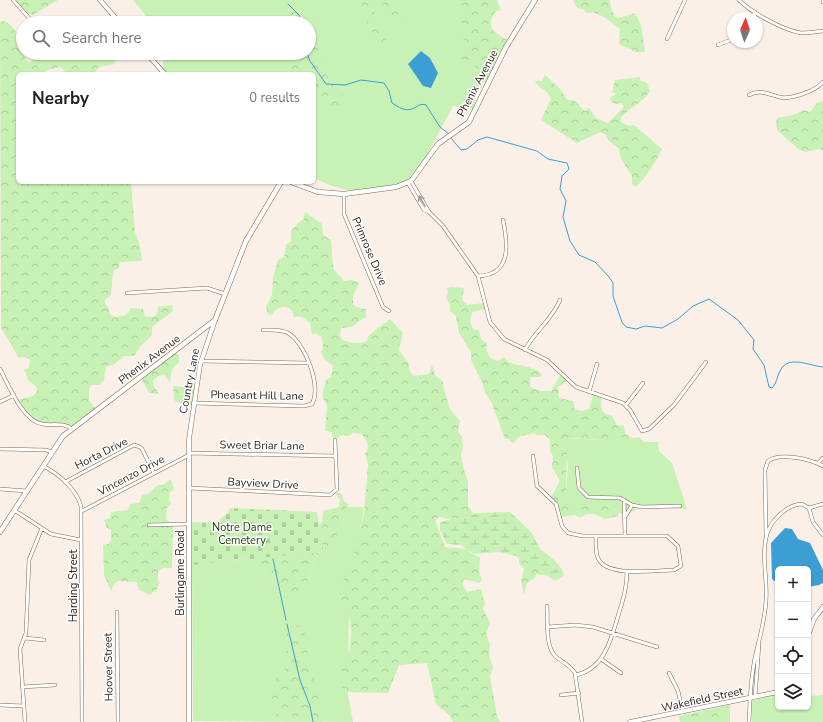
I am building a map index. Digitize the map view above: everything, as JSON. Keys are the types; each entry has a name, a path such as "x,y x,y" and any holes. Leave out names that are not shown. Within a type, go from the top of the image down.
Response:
{"main road":[{"name":"Phenix Avenue","path":"409,182 423,166 436,145 463,127 472,117 506,47 535,0"},
{"path":"296,184 318,192 344,194 396,187 409,182"},
{"path":"215,320 246,241 280,184"},
{"name":"Phenix Avenue","path":"0,532 60,440 68,432 215,320"}],"street":[{"path":"14,0 27,16"},
{"path":"100,0 114,16"},
{"path":"667,39 685,0"},
{"path":"739,0 755,12"},
{"path":"763,16 798,32 823,31"},
{"path":"718,45 727,41"},
{"path":"152,60 163,72"},
{"path":"749,95 761,92 784,97 811,91 823,82"},
{"path":"409,182 429,212 443,226 478,276 491,324 505,341 547,360 572,384 589,392 626,405 642,431 649,429 674,405 706,362"},
{"name":"Primrose Drive","path":"344,194 344,214 383,307 389,310"},
{"path":"478,276 492,274 499,268 505,259 507,242 503,220"},
{"path":"127,292 208,288 225,294"},
{"path":"524,350 530,340 555,312 560,300"},
{"name":"Country Lane","path":"191,423 200,361 215,320"},
{"name":"Pheasant Hill Lane","path":"193,403 309,405 314,400 315,392 313,377 302,346 292,336 283,331 263,330"},
{"path":"200,361 308,363"},
{"path":"589,392 597,364"},
{"path":"0,369 14,396 26,415 33,422 63,425 72,429"},
{"path":"626,405 643,383"},
{"path":"0,402 14,396"},
{"name":"Burlingame Road","path":"189,722 189,454 191,423"},
{"path":"63,425 68,432"},
{"path":"335,440 335,456"},
{"name":"Horta Drive","path":"65,482 134,445 140,446 154,473"},
{"path":"0,449 52,452"},
{"name":"Sweet Briar Lane","path":"189,454 335,456"},
{"name":"Vincenzo Drive","path":"82,511 189,454"},
{"name":"Bayview Drive","path":"189,488 330,495 335,492 337,484 335,456"},
{"path":"532,456 537,486 556,504 562,526 568,533 574,535 596,536 667,536 678,546 681,566 674,570 627,571 610,569 603,565 597,554 596,536"},
{"path":"750,722 757,647 759,644 766,600 766,470 768,461 772,458 782,457 804,458 823,466"},
{"path":"818,463 823,458"},
{"name":"Harding Street","path":"44,466 52,470 65,482 79,501 82,511 82,722"},
{"path":"577,468 579,486 585,495 616,497 632,505 642,507 680,506"},
{"path":"0,489 27,491"},
{"path":"624,500 625,536"},
{"path":"766,539 770,527 785,510 798,504 804,504 809,508 813,522 823,535"},
{"path":"809,508 823,504"},
{"path":"625,517 632,505"},
{"path":"14,510 55,535 81,540"},
{"path":"149,525 189,524"},
{"path":"25,722 20,649 25,638 29,560 42,528"},
{"path":"576,675 588,672 601,659 613,634 627,589 627,571"},
{"path":"547,606 551,650 556,657 572,668 576,675 582,722"},
{"path":"811,628 814,619 823,607"},
{"name":"Hoover Street","path":"117,612 118,722"},
{"path":"548,627 579,625 593,627 656,647"},
{"path":"25,638 44,640"},
{"path":"601,659 621,673"},
{"path":"669,672 678,691 684,712"},
{"path":"22,687 55,685"},
{"path":"561,695 579,693"},
{"name":"Wakefield Street","path":"630,722 775,693"},
{"path":"0,705 24,706"}],"green space":[{"path":"12,0 58,0 33,15 26,13"},
{"path":"133,0 461,0 485,59 473,109 453,106 414,179 375,189 353,191 338,188 316,179 316,72 166,72 163,68 163,60 316,60 316,16 146,16"},
{"path":"360,0 371,0 376,17 387,40 386,49 383,53 366,20"},
{"path":"382,0 392,0 396,5 399,14 403,15 403,10 406,10 407,17 398,27 389,21"},
{"path":"456,0 497,0 501,10 496,11 492,17 491,26 495,32 509,41 488,84 481,81 475,66 473,65 470,71 462,63 461,55 464,50 464,35 460,31 462,22"},
{"path":"573,0 610,0 611,8 615,17 619,18 635,13 641,25 645,52 636,52 619,44 620,29 604,17 593,12 587,13 583,9 577,8"},
{"path":"308,6 312,9 311,16 283,16 284,15 301,10"},
{"path":"4,21 10,25 16,33 16,60 27,60 30,62 34,60 114,60 115,64 99,67 96,70 96,72 65,72 61,67 44,72 16,72 16,184 131,184 135,232 140,246 142,261 120,262 119,268 114,270 111,295 105,300 105,304 109,308 110,315 116,317 125,315 131,308 143,309 145,316 154,317 157,314 158,307 172,305 173,311 152,327 152,335 140,347 134,356 125,356 113,365 106,366 104,380 99,385 92,385 89,388 89,401 97,409 73,428 62,425 45,425 34,423 26,415 17,400 33,396 37,392 36,386 28,380 24,369 29,368 30,360 25,357 19,358 1,328 0,22"},
{"path":"316,32 318,35 325,71 329,79 344,97 347,107 344,110 335,109 334,104 332,107 330,104 319,102 316,99 316,72 286,72 283,60 316,60"},
{"path":"545,75 561,90 567,100 574,100 585,111 589,108 596,118 608,123 624,107 621,103 616,104 611,102 610,98 616,94 612,92 615,80 640,77 640,80 647,83 650,91 621,118 621,122 629,126 634,125 662,149 657,159 636,187 632,184 632,176 621,159 619,149 608,140 606,135 600,132 577,143 541,120 551,99 535,81 542,81"},
{"path":"823,101 823,151 819,149 805,152 798,149 777,130 777,118 793,115 804,110 810,112 817,103"},
{"path":"305,212 322,224 323,235 331,240 334,269 344,281 351,280 359,283 353,296 353,304 356,307 366,309 366,318 363,318 352,327 341,328 340,335 342,340 358,343 367,341 369,335 390,319 403,333 399,350 409,364 409,370 413,376 429,374 432,365 435,375 443,382 450,409 460,421 458,431 462,437 463,446 461,454 468,482 468,506 475,516 448,519 440,517 436,519 436,523 445,547 467,549 472,554 480,557 479,572 482,580 479,583 464,579 462,584 467,592 481,589 485,604 483,609 490,623 486,633 490,645 489,655 493,668 490,676 497,716 500,722 453,722 447,713 436,704 427,663 399,665 388,693 345,692 341,683 342,665 350,648 351,632 350,618 338,601 337,595 352,560 364,514 368,464 365,454 368,446 362,434 353,433 350,436 343,435 335,439 332,436 332,432 325,431 327,406 322,396 326,380 331,377 333,366 324,359 321,352 323,348 322,337 317,334 312,334 310,323 302,317 294,317 289,308 280,307 273,312 272,315 268,314 266,307 272,295 273,277 278,260 284,257 286,244 291,242 291,231 299,222 303,221"},
{"path":"447,288 464,288 462,300 467,305 484,303 485,309 472,312 470,321 473,329 479,330 481,340 487,343 486,347 488,355 491,358 497,360 504,357 511,363 538,371 542,375 540,377 530,377 530,387 541,391 551,391 562,373 568,380 558,387 559,398 573,401 575,410 582,411 589,409 594,393 602,396 601,407 603,412 612,416 617,425 624,426 625,434 632,438 630,442 566,439 564,442 567,452 566,493 575,505 606,505 619,513 618,516 605,519 594,514 586,514 580,518 575,515 560,517 557,507 551,497 560,481 552,467 553,456 550,451 550,440 545,435 536,435 534,433 518,437 514,443 508,438 505,439 491,401 485,393 483,384 471,360 471,352 459,333 456,316 450,311 450,305 446,297 448,293"},
{"path":"174,351 179,357 179,362 172,369 170,382 164,375 159,376 153,380 154,387 159,394 149,393 139,378"},
{"path":"173,386 195,388 193,405 183,405 174,400"},
{"path":"639,437 644,442 658,442 659,451 672,463 687,509 640,507 631,513 619,513 606,505 575,505 566,493 568,467 564,442 566,439 630,442 632,438"},
{"path":"171,480 174,490 170,492 169,499 171,504 167,508 166,519 173,526 172,568 163,568 158,571 158,580 160,582 156,591 150,595 139,590 137,582 118,581 114,584 111,591 104,575 103,545 108,544 111,541 111,530 107,528 104,520 110,518 111,512 128,510 130,504 139,503 142,495 148,494 158,485 163,485"},
{"path":"335,492 342,494 344,501 349,505 346,508 339,531 328,546 323,549 319,525 322,522 323,511 339,507 340,500"},
{"path":"364,507 349,590 348,694 353,722 193,721 192,565 250,559 279,586 284,597 306,586 315,558 337,535 343,521 346,508"},
{"name":"Notre Dame Cemetery","path":"230,508 317,512 323,549 320,552 192,565 192,522 215,523 228,513"},
{"path":"510,512 532,533 543,555 557,573 554,575 516,556 499,552 474,554 461,545 447,544 440,530 440,522 478,513"},
{"path":"535,547 548,555 561,567 564,576 555,581 548,576 536,574 536,577 527,583 524,595 521,581 524,569 519,563 519,553"},
{"path":"320,552 315,558 306,586 292,597 284,597 279,586 250,559"},
{"path":"300,625 304,629 307,650 316,683 322,722 314,722 314,716 277,716 273,703 273,682 285,671 287,628"},
{"path":"775,695 775,710 811,710 811,696 823,695 823,722 752,722 752,701"},
{"path":"730,705 730,722 680,722 679,716"}],"water":[{"path":"421,51 430,58 438,73 431,88 423,86 408,64"},
{"path":"785,528 792,529 798,539 810,543 823,570 823,583 811,586 811,566 775,566 775,582 772,579 771,543"}],"waterway":[{"path":"288,4 299,16"},
{"path":"310,60 326,84 345,85 361,80 384,83 389,91 392,103 400,108 410,110 422,104 426,105 440,127 449,134"},
{"path":"450,137 461,150 467,149 478,140 487,137 537,151 548,159 567,163 569,169 562,176 560,189 566,201 563,217 570,241 579,255 595,262 613,283 613,296 622,322 626,327 636,329 645,326 662,328 678,319 693,306 709,299 738,320 754,340 753,349 764,365 769,387 772,388 774,386 780,371 788,363 799,362 823,367"},
{"path":"273,559 286,620"},
{"path":"287,624 300,680 310,706 313,722"}]}
